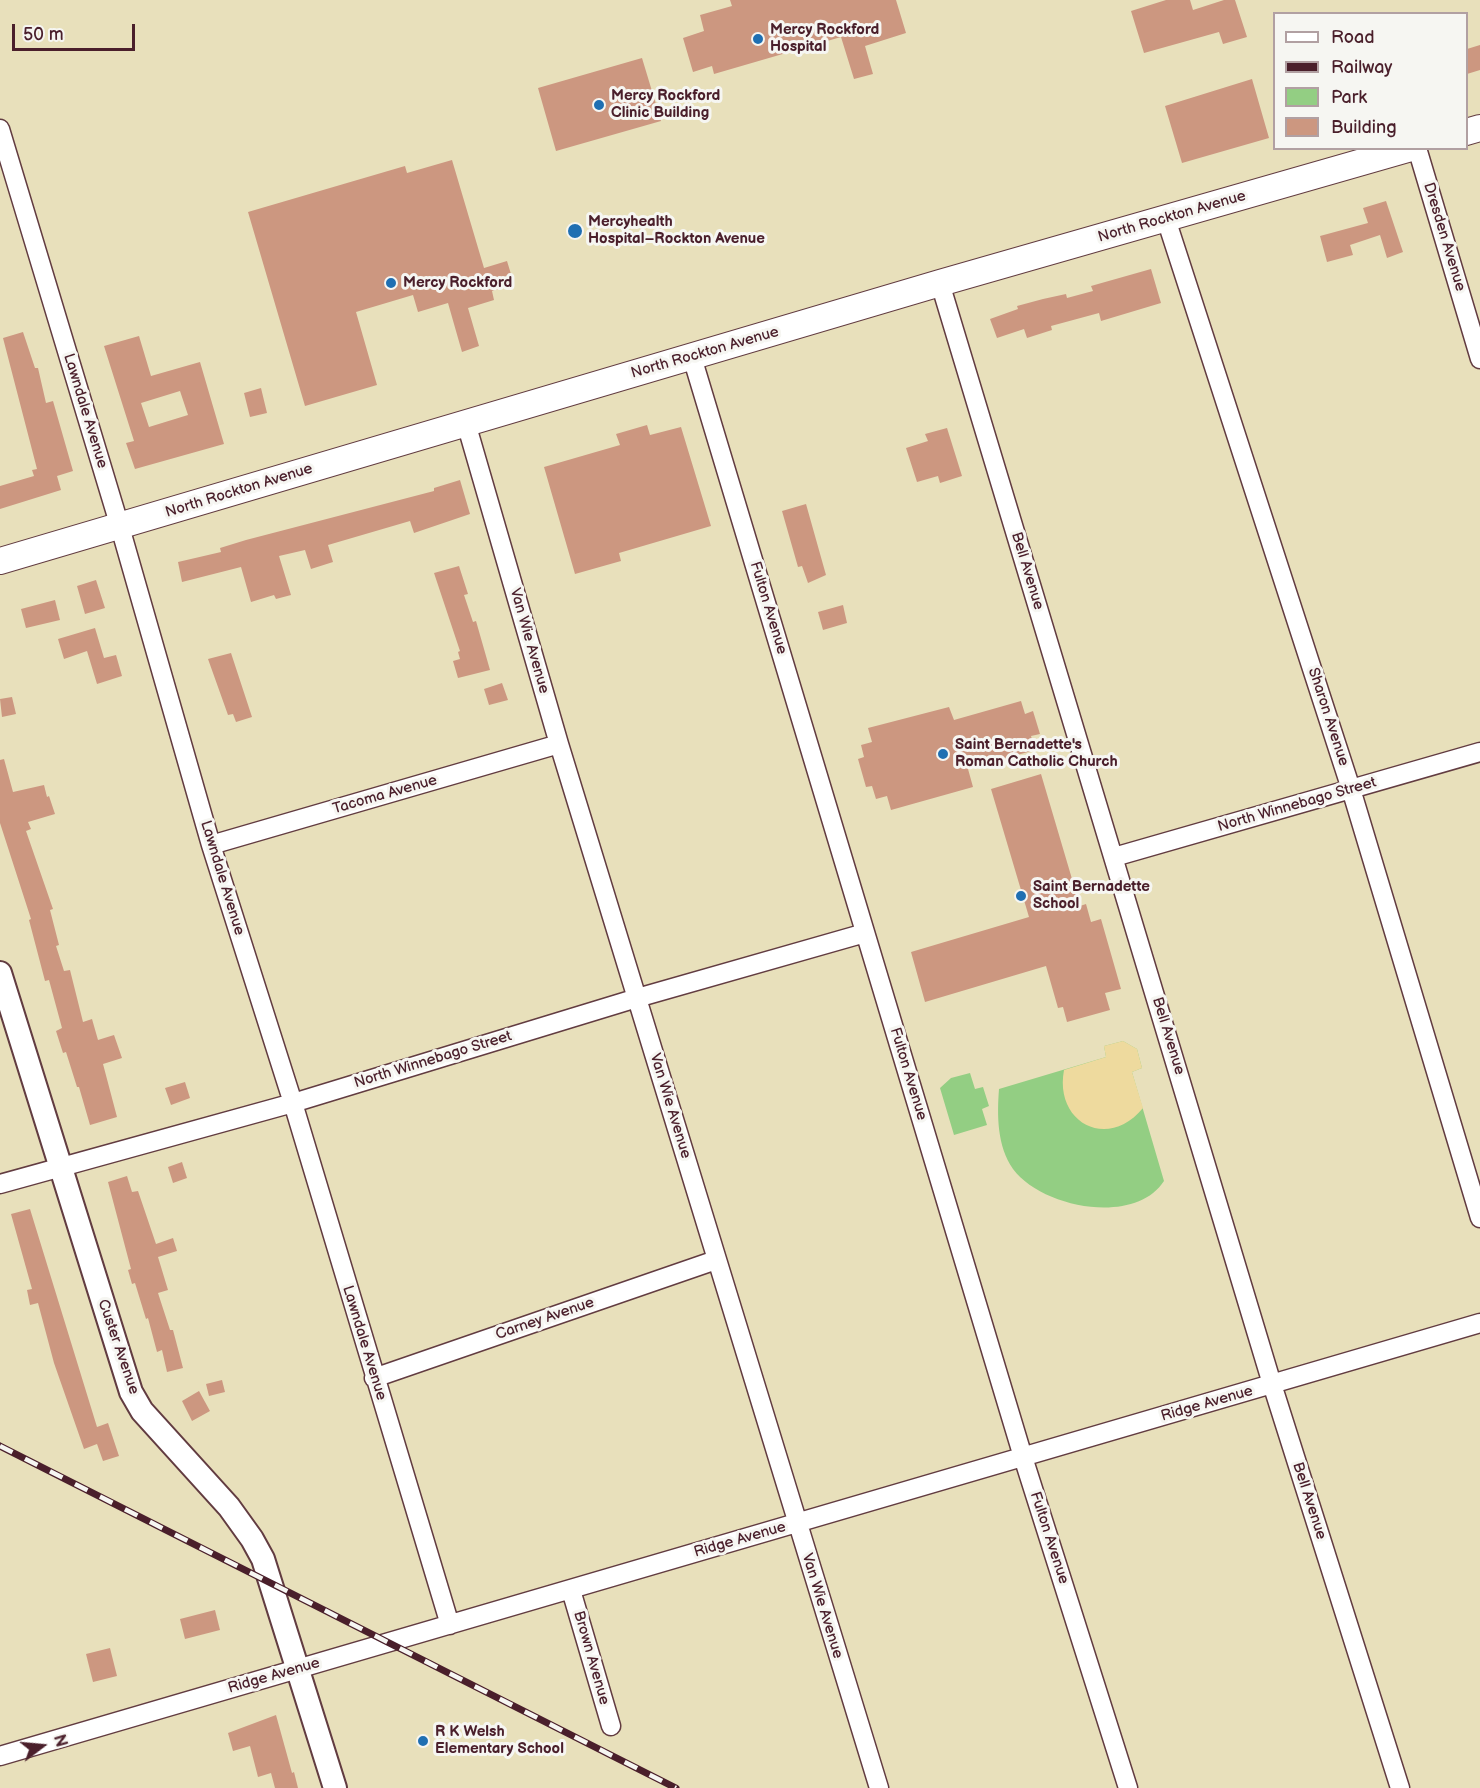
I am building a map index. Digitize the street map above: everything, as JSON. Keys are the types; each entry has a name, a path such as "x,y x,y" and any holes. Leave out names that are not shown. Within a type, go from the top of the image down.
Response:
{"main road":[{"name":"North Rockton Avenue","path":"0,561 940,284 1405,150"}],"street":[{"name":"Lawndale Avenue","path":"0,129 120,526 211,845 293,1103 450,1625"},
{"name":"Dresden Avenue","path":"1419,150 1480,359"},
{"name":"Sharon Avenue","path":"1166,219 1352,789 1480,1218"},
{"name":"Bell Avenue","path":"940,284 1272,1384 1400,1788"},
{"name":"Fulton Avenue","path":"692,357 1023,1457 1128,1788"},
{"name":"Van Wie Avenue","path":"466,423 559,744 879,1788"},
{"name":"Tacoma Avenue","path":"211,845 559,744"},
{"name":"North Winnebago Street","path":"1113,857 1480,752"},
{"name":"North Winnebago Street","path":"0,1184 293,1103 637,998 865,933"},
{"name":"Custer Avenue","path":"0,973 131,1392 142,1412 229,1507 252,1539 272,1583 334,1788"},
{"name":"Carney Avenue","path":"374,1378 716,1260"},
{"name":"Ridge Avenue","path":"0,1756 1480,1323"},
{"name":"Brown Avenue","path":"571,1590 611,1726"}],"green space":[{"path":"1123,1041 1137,1049 1142,1068 1132,1072 1164,1181 1150,1195 1132,1204 1111,1207 1066,1202 1045,1194 1027,1183 1013,1169 1008,1160 999,1130 999,1089 1106,1057 1104,1046"},
{"path":"970,1073 975,1089 983,1087 989,1106 982,1109 987,1125 954,1135 940,1088 951,1078"}],"sand":[{"path":"1123,1041 1137,1049 1142,1068 1132,1072 1143,1108 1129,1121 1114,1128 1100,1129 1087,1125 1075,1117 1067,1104 1063,1089 1064,1070 1106,1057 1104,1046"}],"building":[{"name":"Mercy Rockford Hospital","path":"730,0 896,0 906,33 865,46 873,74 854,79 841,37 714,74 712,66 693,72 683,38 704,31 700,15 732,6"},
{"path":"1166,0 1190,0 1193,10 1224,0 1235,0 1247,37 1223,44 1219,32 1144,53 1131,11"},
{"path":"1480,45 1480,70 1468,74 1468,49"},
{"name":"Mercy Rockford Clinic Building","path":"642,58 661,121 556,151 538,88"},
{"path":"1252,79 1269,138 1182,163 1165,106"},
{"name":"Mercy Rockford","path":"452,160 484,268 507,261 514,284 492,291 494,300 468,308 479,346 462,352 448,303 418,312 413,295 356,312 377,385 305,406 248,212 405,166 407,173"},
{"path":"1386,201 1403,252 1387,258 1380,235 1350,245 1353,255 1327,262 1320,236 1368,223 1363,208"},
{"path":"1151,269 1161,303 1101,321 1099,313 1051,326 1052,330 1027,338 1024,329 997,338 990,319 1018,309 1017,306 1066,294 1067,298 1093,291 1091,286"},
{"path":"23,332 35,368 38,368 46,403 53,401 73,471 57,476 61,490 0,509 0,486 34,476 32,470 37,469 3,338"},
{"path":"139,336 151,376 200,362 224,444 135,469 126,443 134,441 104,346","holes":["180,391 188,415 149,427 141,403"]},
{"path":"261,388 267,413 250,417 244,393"},
{"path":"647,425 650,435 681,427 711,526 619,553 621,561 575,574 544,467 620,445 616,434"},
{"path":"947,428 962,476 940,483 938,476 917,482 906,448 928,441 925,434"},
{"path":"460,480 470,514 414,533 410,521 328,545 333,562 311,569 305,550 279,556 291,595 276,599 274,595 251,602 241,567 182,582 178,562 221,552 220,548 246,540 434,491 434,488"},
{"path":"806,504 826,575 808,583 802,566 798,567 782,511"},
{"path":"459,566 468,594 464,595 473,622 476,621 490,670 458,678 453,661 460,659 458,652 460,651 434,573"},
{"path":"96,580 105,608 85,614 77,586"},
{"path":"55,600 60,620 26,628 21,609"},
{"path":"843,605 847,623 823,630 818,612"},
{"path":"95,628 104,658 116,655 122,676 97,684 87,651 64,659 58,639"},
{"path":"231,653 252,717 236,722 233,714 228,715 208,659"},
{"path":"502,683 508,700 489,705 484,689"},
{"path":"12,697 16,714 2,717 0,699"},
{"name":"Saint Bernadette's Roman Catholic Church","path":"1021,701 1025,714 1033,711 1040,734 1031,736 1035,750 968,769 973,787 891,810 887,796 876,799 872,786 866,787 858,759 864,757 861,745 872,742 868,728 949,707 954,720"},
{"path":"4,759 13,792 44,785 47,797 49,796 55,814 28,822 31,829 26,831 53,909 50,910 59,945 56,946 64,971 70,970 83,1022 92,1019 98,1040 114,1035 122,1058 103,1064 117,1117 90,1125 79,1087 77,1087 66,1052 63,1053 56,1031 62,1028 49,980 45,981 29,920 31,919 0,823 0,760"},
{"path":"1041,774 1080,906 1086,904 1091,922 1101,919 1121,989 1105,993 1110,1010 1067,1022 1063,1007 1058,1008 1046,966 925,1002 911,952 1029,917 991,789"},
{"path":"185,1082 190,1098 171,1105 165,1088"},
{"path":"182,1162 187,1178 173,1183 168,1167"},
{"path":"127,1176 132,1192 138,1191 156,1244 173,1238 177,1251 158,1257 168,1290 158,1293 170,1330 173,1330 183,1368 167,1372 162,1350 157,1352 148,1318 146,1319 135,1283 132,1284 128,1270 131,1269 108,1182"},
{"path":"30,1209 97,1427 108,1423 119,1456 103,1461 97,1444 84,1449 54,1363 38,1303 30,1305 27,1290 32,1289 11,1214"},
{"path":"222,1380 225,1392 209,1396 206,1384"},
{"path":"199,1391 210,1411 192,1421 182,1401"},
{"path":"215,1610 220,1630 185,1639 180,1619"},
{"path":"110,1648 117,1676 93,1682 86,1654"},
{"path":"276,1715 298,1788 275,1788 271,1773 258,1777 250,1746 233,1751 228,1733"}],"railway":[{"path":"0,1446 676,1788"}],"place":[{"name":"Mercy Rockford Hospital","path":"758,39"},
{"name":"Mercy Rockford Clinic Building","path":"599,105"},
{"name":"Mercyhealth Hospital–Rockton Avenue","path":"575,231"},
{"name":"Mercy Rockford","path":"391,283"},
{"name":"Saint Bernadette's Roman Catholic Church","path":"943,754"},
{"name":"Saint Bernadette School","path":"1021,896"},
{"name":"R K Welsh Elementary School","path":"423,1741"}]}
